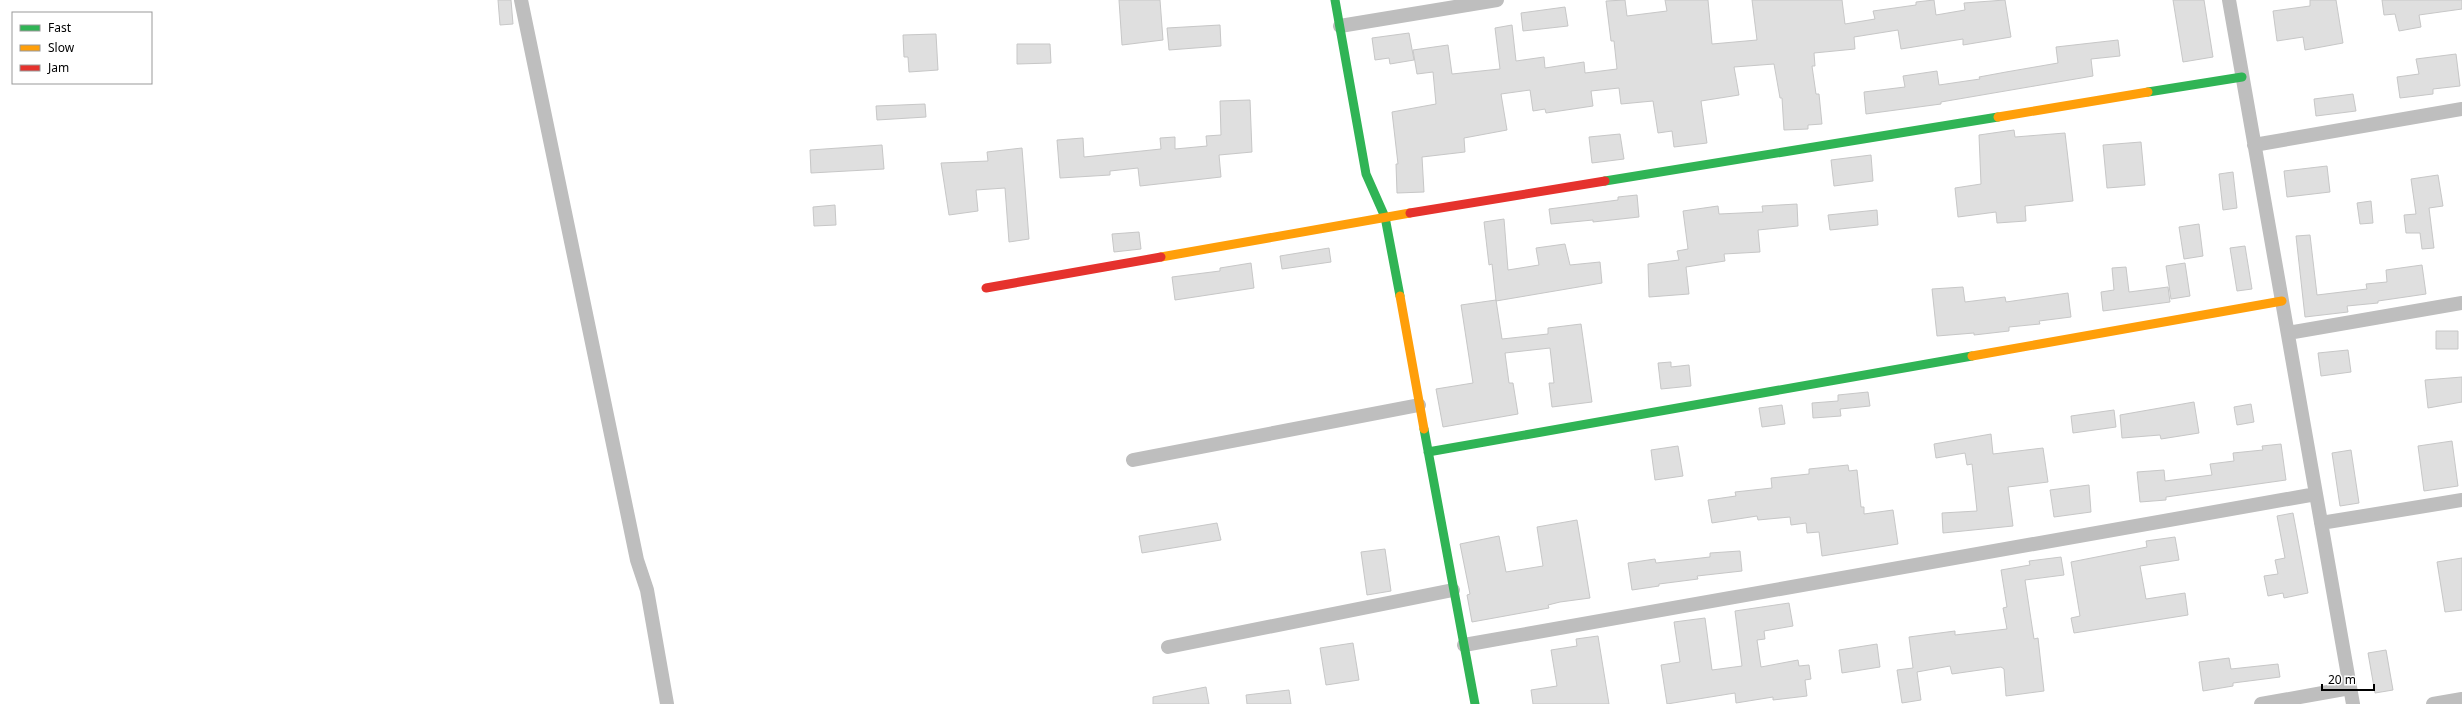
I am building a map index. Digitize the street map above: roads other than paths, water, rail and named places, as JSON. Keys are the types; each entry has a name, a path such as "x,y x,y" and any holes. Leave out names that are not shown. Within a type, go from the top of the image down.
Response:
{"street":[{"path":"521,0 637,560 647,590 667,704"},
{"path":"1335,0 1366,174 1385,217 1475,704"},
{"path":"1340,26 1497,0"},
{"path":"2229,0 2353,704"},
{"path":"986,288 1385,217 2242,77"},
{"path":"2254,145 2462,109"},
{"path":"1428,452 2282,301"},
{"path":"2288,333 2462,303"},
{"path":"1133,460 1419,405"},
{"path":"1464,645 2316,494"},
{"path":"2321,523 2462,500"},
{"path":"1168,647 1453,590"},
{"path":"2260,704 2350,688"},
{"path":"2433,704 2462,699"}]}
